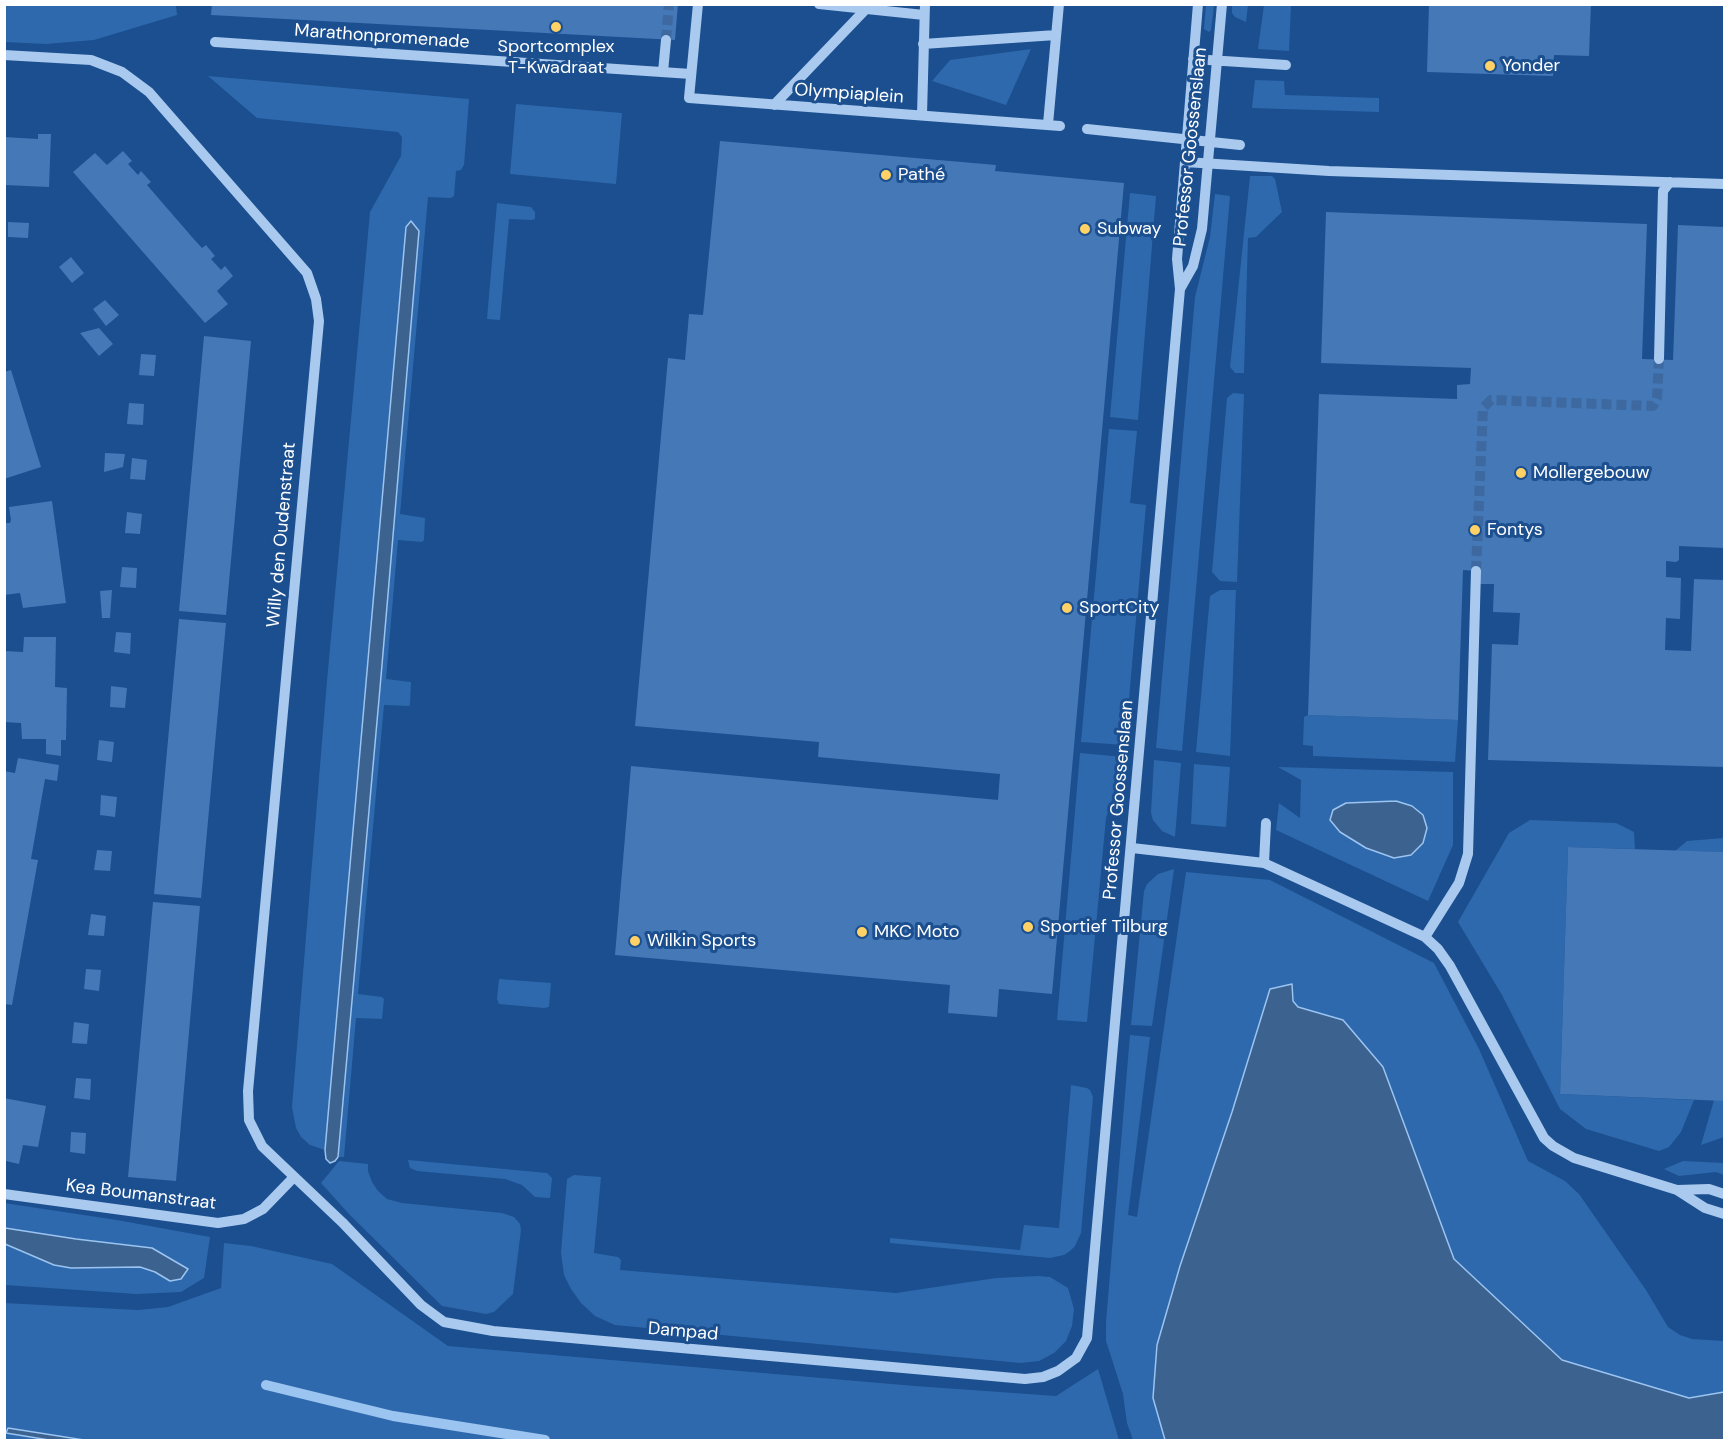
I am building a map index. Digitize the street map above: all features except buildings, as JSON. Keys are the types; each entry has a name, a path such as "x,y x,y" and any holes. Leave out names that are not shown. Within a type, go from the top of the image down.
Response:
{"street":[{"name":"Olympiaplein","path":"698,4 689,98 1060,126"},
{"name":"Olympiaplein","path":"819,4 924,10 922,115"},
{"path":"1048,124 1059,4"},
{"name":"Professor Goossenslaan","path":"1090,1313 1180,289 1177,259 1198,4"},
{"name":"Professor Goossenslaan","path":"1180,289 1193,267 1202,229 1222,4"},
{"name":"Olympiaplein","path":"774,105 865,7"},
{"path":"923,44 1056,35"},
{"path":"663,72 666,40"},
{"name":"Marathonpromenade","path":"215,42 691,74"},
{"name":"Willy den Oudenstraat","path":"4,55 91,60 122,72 149,92 307,273 316,299 319,321 248,1091 249,1120 262,1146 294,1177"},
{"path":"1193,59 1286,65"},
{"path":"1087,129 1240,145"},
{"path":"1185,162 1329,171 1725,184"},
{"path":"1659,359 1663,191 1670,182"},
{"path":"1425,937 1459,883 1468,854 1476,571"},
{"path":"1264,863 1266,823"},
{"path":"1132,849 1264,863 1425,937 1438,949 1450,966 1544,1138 1574,1158 1677,1190 1704,1208 1725,1214"},
{"name":"Kea Boumanstraat","path":"4,1194 218,1223 244,1220 262,1209 294,1177"},
{"name":"Dampad","path":"294,1177 342,1222 421,1305 444,1322 470,1329 1025,1379 1042,1377 1058,1371 1076,1358 1088,1338 1090,1313"},
{"path":"1677,1190 1709,1189 1725,1194"}],"shaded area":[{"path":"4,5 176,5 177,15 94,40 46,44 5,42"},
{"path":"1206,5 1214,5 1209,32 1204,29"},
{"path":"1232,5 1248,5 1246,22 1235,17 1232,13"},
{"path":"1264,5 1291,5 1289,51 1258,49"},
{"path":"1031,49 1006,105 932,81 950,60"},
{"path":"208,76 469,99 464,165 461,170 456,171 454,196 451,198 428,197 400,514 425,518 424,540 422,542 398,540 386,679 411,682 410,704 409,706 384,705 358,994 384,999 382,1019 356,1018 344,1157 338,1157 380,688 406,227 325,1150 310,1145 301,1137 296,1128 292,1107 327,681 370,212 401,156 402,137 398,132 257,118"},
{"path":"1255,80 1284,81 1285,95 1379,98 1379,112 1252,108"},
{"path":"516,104 622,113 616,184 510,174"},
{"path":"1250,176 1272,176 1275,179 1282,212 1256,237 1248,238 1244,373 1235,373 1230,367"},
{"path":"1130,193 1156,196 1138,420 1110,417"},
{"path":"1215,194 1230,196 1182,751 1156,748 1195,297 1210,237"},
{"path":"497,203 531,207 535,212 535,219 532,220 509,219 500,320 487,319"},
{"path":"411,221 419,231 380,688 338,1157 330,1163 326,1159 325,1150 406,227"},
{"path":"1233,393 1244,394 1237,582 1220,581 1212,572 1227,398"},
{"path":"1109,429 1137,431 1130,503 1146,505 1125,745 1081,742"},
{"path":"1220,590 1236,590 1230,756 1196,752 1210,596"},
{"path":"1308,715 1458,720 1455,762 1313,756 1313,746 1303,745 1304,717"},
{"path":"1080,753 1124,757 1106,818 1087,1022 1057,1020"},
{"path":"1154,760 1181,763 1175,837 1162,831 1153,820 1151,813"},
{"path":"1194,764 1230,767 1226,827 1191,824"},
{"path":"1278,767 1453,772 1453,845 1428,901 1276,830 1279,803 1300,818 1301,780"},
{"path":"1396,801 1412,806 1423,815 1427,828 1423,843 1411,855 1394,858 1366,848 1340,832 1330,820 1333,810 1346,803"},
{"path":"1530,820 1616,823 1634,832 1635,849 1568,847 1560,1094 1694,1100 1681,1132 1669,1147 1659,1151 1586,1129 1560,1109 1502,995 1458,922 1509,833"},
{"path":"1724,838 1724,852 1675,851 1687,841"},
{"path":"1174,869 1152,1026 1131,1025 1144,891 1147,884 1158,874"},
{"path":"1186,872 1270,880 1434,963 1479,1049 1528,1161 1565,1181 1579,1194 1646,1290 1668,1327 1692,1339 1724,1341 1724,1392 1689,1398 1562,1360 1454,1259 1383,1067 1343,1020 1298,1007 1293,1001 1292,984 1270,989 1232,1112 1180,1266 1157,1345 1153,1398 1165,1440 1133,1440 1127,1423 1123,1394 1106,1341 1130,1035 1150,1037 1128,1215 1137,1217"},
{"path":"499,979 551,983 549,1007 499,1004 497,999"},
{"path":"1292,984 1293,1001 1298,1007 1343,1020 1383,1067 1454,1259 1562,1360 1689,1398 1724,1392 1724,1440 1165,1440 1153,1398 1157,1345 1180,1266 1232,1112 1270,989"},
{"path":"1071,1085 1087,1088 1093,1097 1081,1233 1070,1251 1050,1258 890,1243 890,1238 1020,1250 1024,1225 1059,1228"},
{"path":"1714,1100 1724,1101 1724,1137 1701,1145"},
{"path":"408,1160 547,1173 552,1178 550,1198 535,1197 522,1185 505,1179 417,1171 410,1168"},
{"path":"339,1161 368,1164 372,1182 387,1199 402,1203 502,1213 514,1217 520,1224 521,1230 513,1294 494,1312 486,1314 442,1306 321,1183"},
{"path":"1683,1161 1724,1163 1724,1175 1716,1172 1679,1176 1664,1169"},
{"path":"574,1175 601,1177 594,1253 618,1257 621,1260 620,1270 896,1293 996,1278 1050,1277 1068,1288 1074,1309 1072,1326 1066,1341 1054,1353 1039,1361 1021,1363 615,1325 595,1316 581,1303 564,1275 561,1253 567,1179"},
{"path":"4,1203 210,1237 204,1278 181,1292 136,1294 5,1285 5,1244 38,1258 93,1268 140,1267 155,1272 170,1281 181,1279 188,1269 152,1248 5,1228"},
{"path":"5,1228 152,1248 188,1269 181,1279 170,1281 155,1272 140,1267 71,1268 54,1265 5,1244"},
{"path":"224,1243 251,1246 332,1264 448,1346 1056,1396 1098,1369 1119,1440 84,1440 8,1428 7,1433 49,1440 5,1440 4,1303 138,1310 168,1307 221,1288"},
{"path":"8,1428 84,1440 49,1440 6,1433"}],"waterway":[{"path":"266,1385 393,1416 545,1440"}],"tunnel":[{"path":"666,40 669,4"},
{"path":"1476,571 1483,408 1491,400 1653,406 1657,398 1659,359"}],"place":[{"name":"Sportcomplex T-Kwadraat","path":"556,27"},
{"name":"Yonder","path":"1490,66"},
{"name":"Pathé","path":"886,175"},
{"name":"Subway","path":"1085,229"},
{"name":"Mollergebouw","path":"1521,473"},
{"name":"Fontys","path":"1475,530"},
{"name":"SportCity","path":"1067,608"},
{"name":"Sportief Tilburg","path":"1028,927"},
{"name":"MKC Moto","path":"862,932"},
{"name":"Wilkin Sports","path":"635,941"}]}
